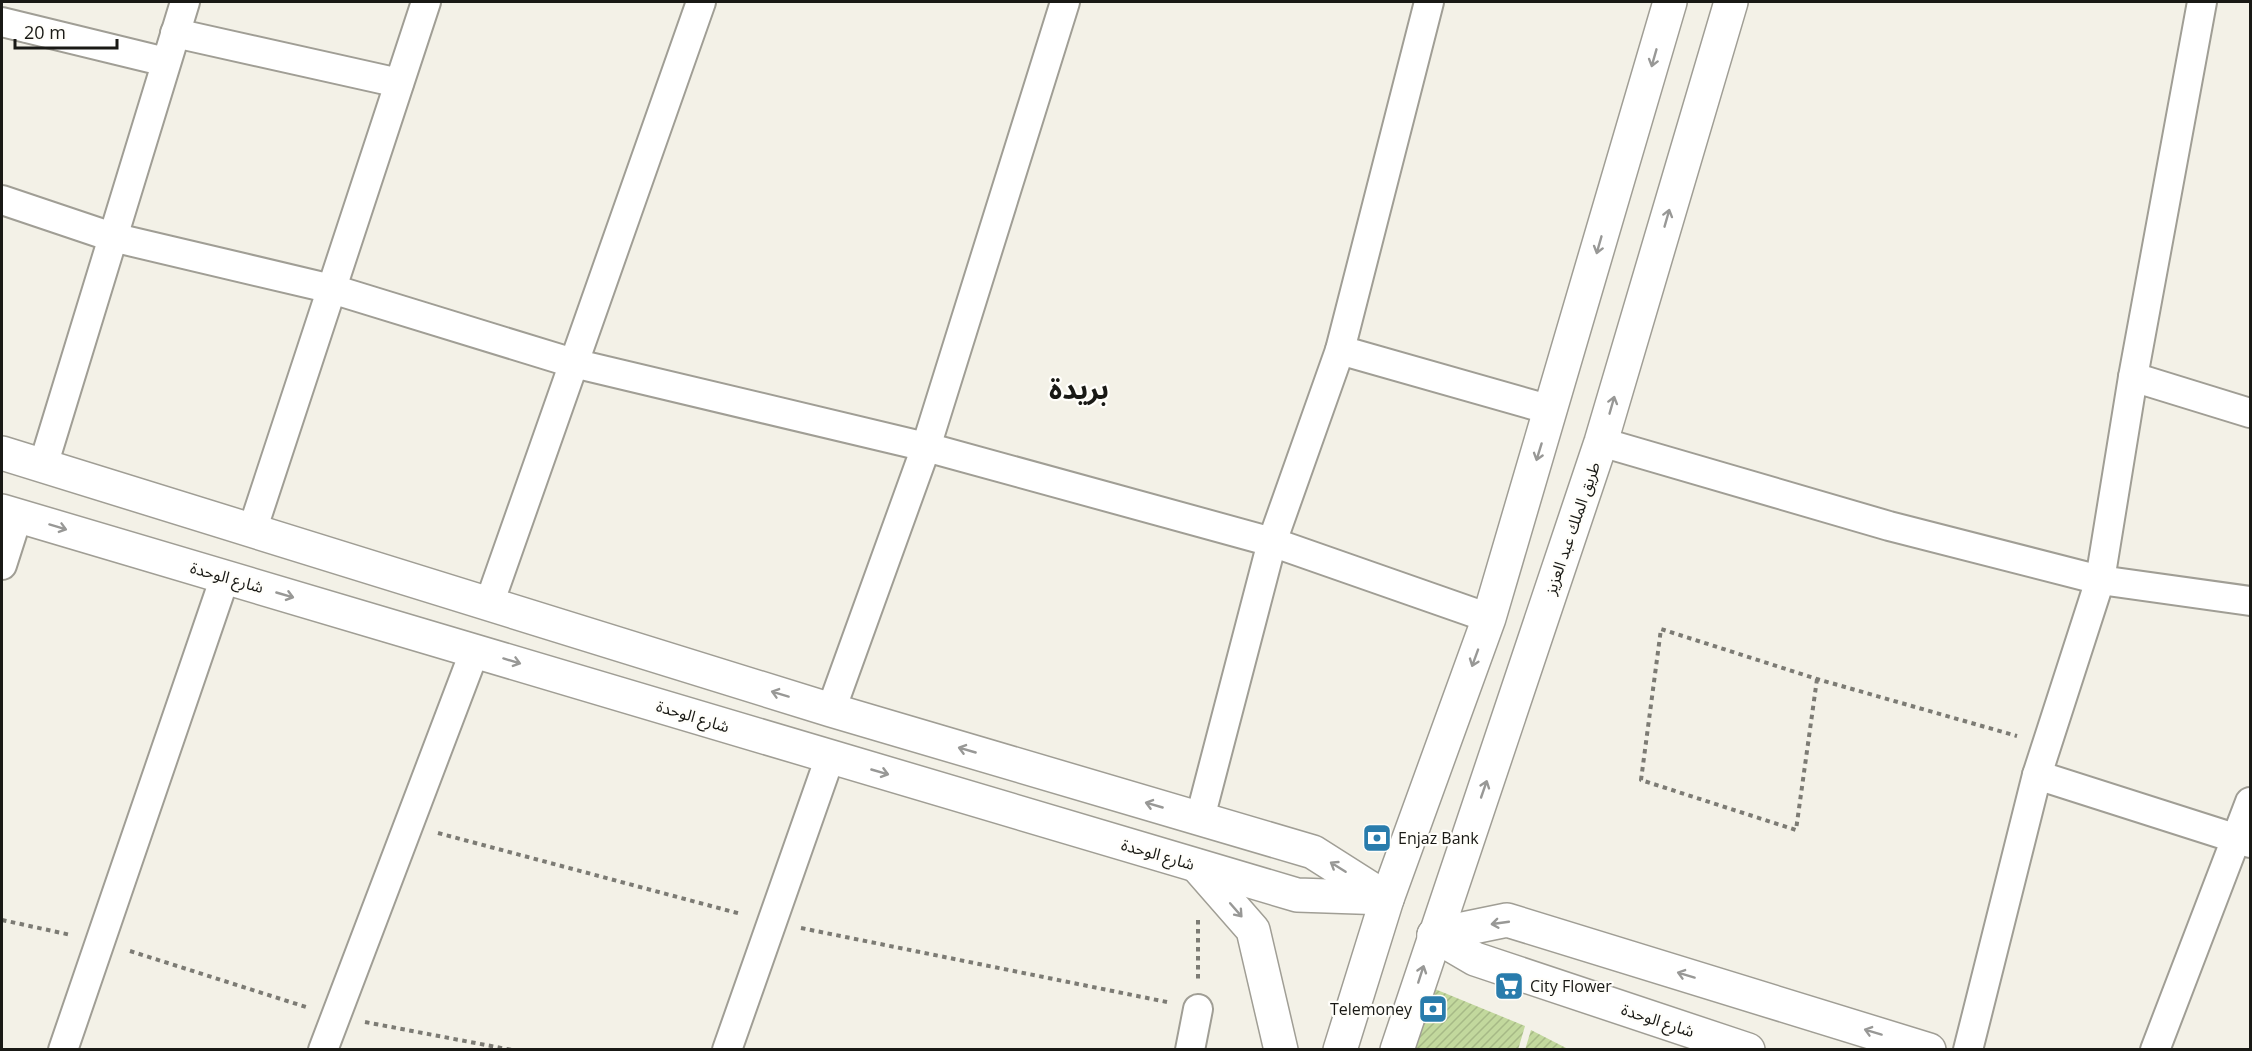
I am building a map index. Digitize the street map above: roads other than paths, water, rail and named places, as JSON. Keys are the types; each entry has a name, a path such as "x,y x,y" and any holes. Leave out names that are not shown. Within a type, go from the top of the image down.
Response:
{"main road":[{"path":"1340,1050 1387,898 1489,618 1670,2"},
{"name":"طريق الملك عبد العزيز","path":"1397,1050 1601,442 1731,2"},
{"path":"2,453 831,710 1312,852 1387,898"},
{"name":"شارع الوحدة","path":"10,513 1297,895 1387,898"},
{"path":"1197,866 1253,930 1281,1050"},
{"path":"1434,935 1508,920 1929,1050"},
{"name":"شارع الوحدة","path":"1434,935 1475,959 1739,1048"}],"street":[{"path":"43,466 184,2"},
{"path":"252,531 426,2"},
{"path":"489,604 701,2"},
{"path":"831,710 926,447 1065,2"},
{"path":"1200,818 1272,542 1340,350 1429,2"},
{"path":"1968,1050 2037,775 2100,580 2133,377 2202,2"},
{"path":"2,22 166,62"},
{"path":"175,33 399,83"},
{"path":"2,200 112,237 332,290 573,363 926,447 1272,542 1489,618"},
{"path":"1340,350 1551,410"},
{"path":"2133,377 2250,413"},
{"path":"1601,442 1889,526 2100,580 2250,601"},
{"path":"2,565 10,513"},
{"path":"63,1050 225,577"},
{"path":"323,1050 475,650"},
{"path":"727,1050 830,757"},
{"path":"2037,775 2244,841"},
{"path":"2155,1050 2244,841 2250,802"},
{"path":"1190,1050 1198,1009"}],"place":[{"name":"Enjaz Bank","path":"1377,838"},
{"name":"City Flower","path":"1509,986"},
{"name":"Telemoney","path":"1433,1009"}],"district":[{"name":"بريدة","path":"1079,388"}]}
